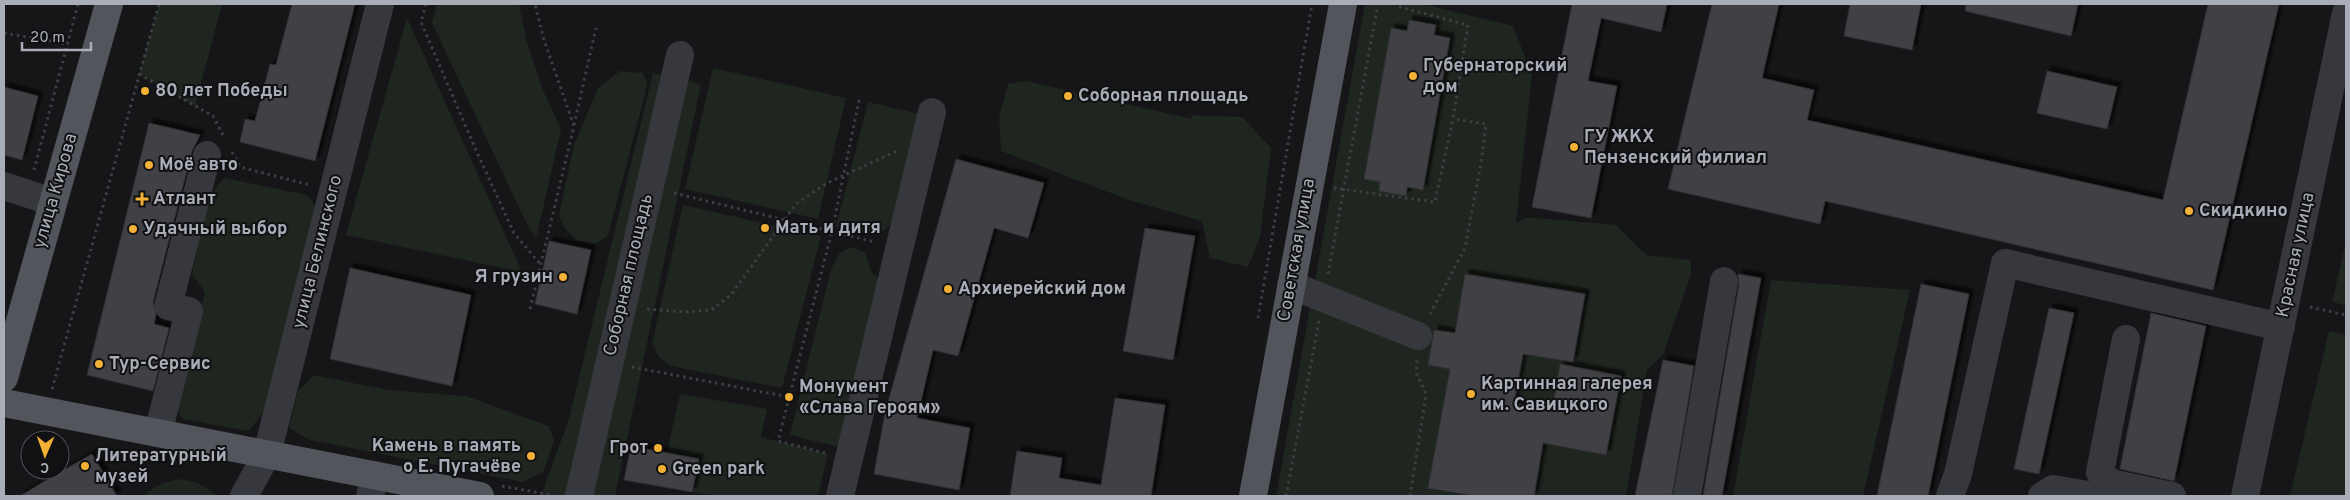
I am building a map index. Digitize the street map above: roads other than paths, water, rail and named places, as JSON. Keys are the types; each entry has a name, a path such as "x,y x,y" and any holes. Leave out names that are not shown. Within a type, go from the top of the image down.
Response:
{"main road":[{"name":"улица Кирова","path":"4,378 108,4"},
{"name":"Советская улица","path":"1253,496 1342,4"},
{"path":"4,403 267,454 372,486 488,490"}],"street":[{"name":"улица Белинского","path":"244,496 267,454 380,4"},
{"name":"Красная улица","path":"2246,496 2281,327 2338,100 2346,14"},
{"name":"Соборная площадь","path":"578,496 680,54"},
{"path":"840,496 929,124"},
{"path":"158,433 189,311 168,306 222,149"},
{"path":"16,190 53,202"},
{"path":"1950,496 1958,474 2005,263 2281,327"},
{"path":"1687,496 1724,281"},
{"path":"1291,285 1418,336"},
{"path":"2126,339 2100,472 2118,491 2172,496"},
{"path":"2042,496 2052,489 2094,496"}],"place":[{"name":"Губернаторский дом","path":"1413,76"},
{"name":"80 лет Победы","path":"145,91"},
{"name":"Соборная площадь","path":"1068,96"},
{"name":"ГУ ЖКХ Пензенский филиал","path":"1574,147"},
{"name":"Моё авто","path":"149,165"},
{"name":"Атлант","path":"142,199"},
{"name":"Скидкино","path":"2189,211"},
{"name":"Мать и дитя","path":"765,228"},
{"name":"Удачный выбор","path":"133,229"},
{"name":"Я грузин","path":"563,277"},
{"name":"Архиерейский дом","path":"948,289"},
{"name":"Тур-Сервис","path":"99,364"},
{"name":"Картинная галерея им. Савицкого","path":"1471,394"},
{"name":"Монумент «Слава Героям»","path":"789,397"},
{"name":"Грот","path":"658,448"},
{"name":"Камень в память о Е. Пугачёве","path":"531,456"},
{"name":"Литературный музей","path":"85,466"},
{"name":"Green park","path":"662,469"}]}
